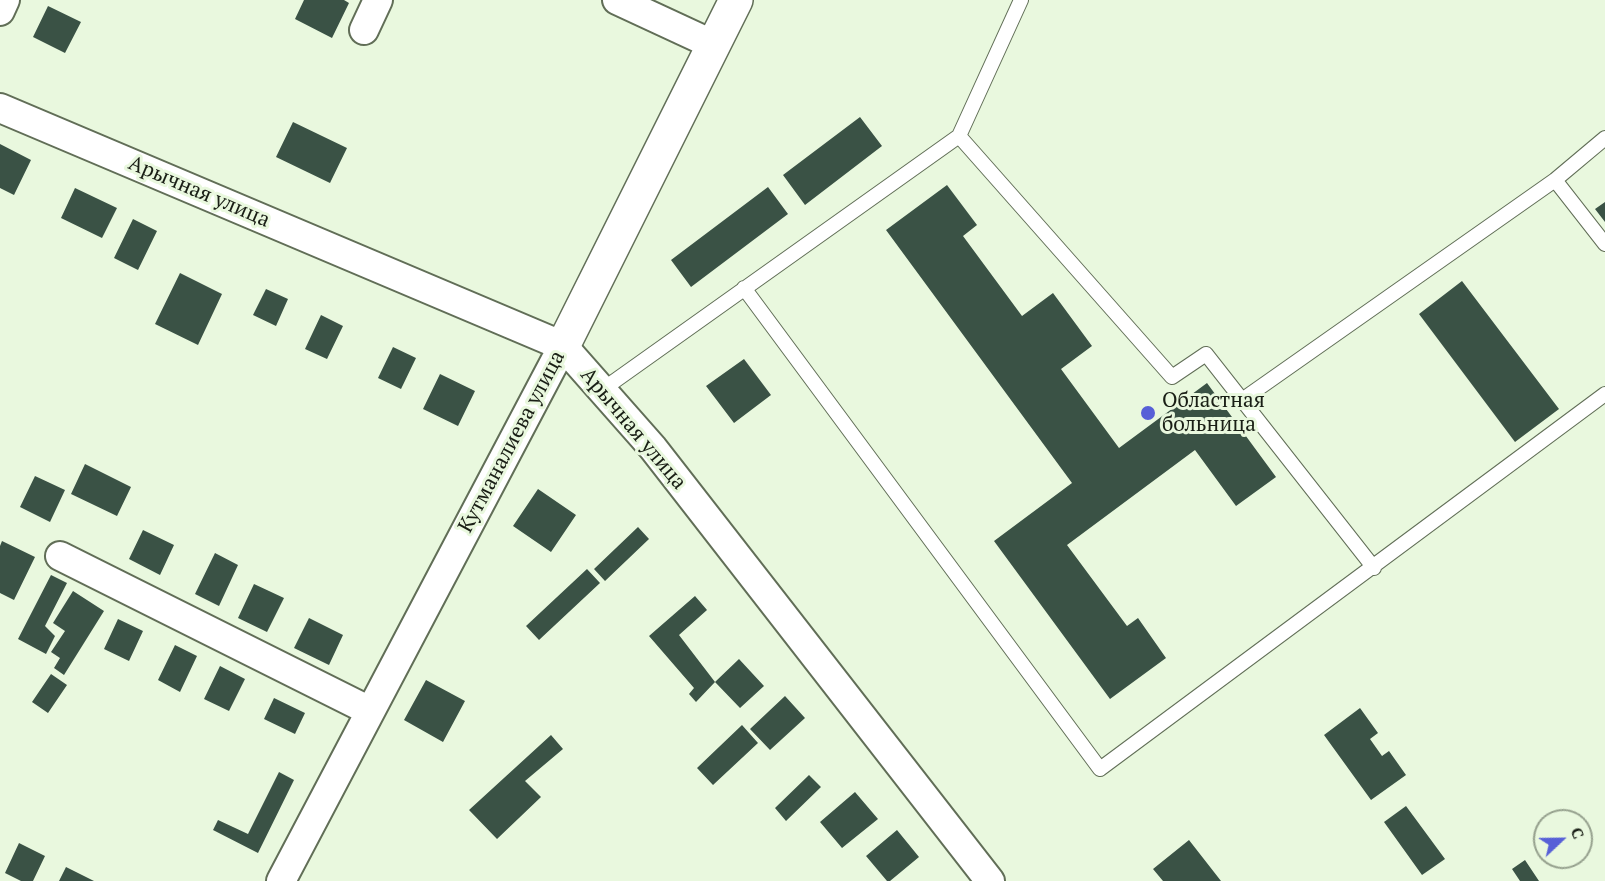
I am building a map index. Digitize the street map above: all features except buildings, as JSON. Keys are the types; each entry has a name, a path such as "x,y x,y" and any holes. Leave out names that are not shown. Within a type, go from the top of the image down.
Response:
{"street":[{"path":"0,11 5,0"},
{"path":"364,30 378,0"},
{"path":"617,0 714,45"},
{"name":"Кутманалиева улица","path":"281,881 563,346 736,0"},
{"name":"Арычная улица","path":"0,108 563,346 653,448 990,881"},
{"path":"60,556 370,711"}],"lane":[{"path":"602,390 959,136 1021,0"},
{"path":"959,136 1172,377 1206,354 1374,568"},
{"path":"1242,400 1555,180 1605,138"},
{"path":"1555,180 1605,244"},
{"path":"744,288 1100,770 1605,394"}],"place":[{"name":"Областная больница","path":"1148,413"}]}
